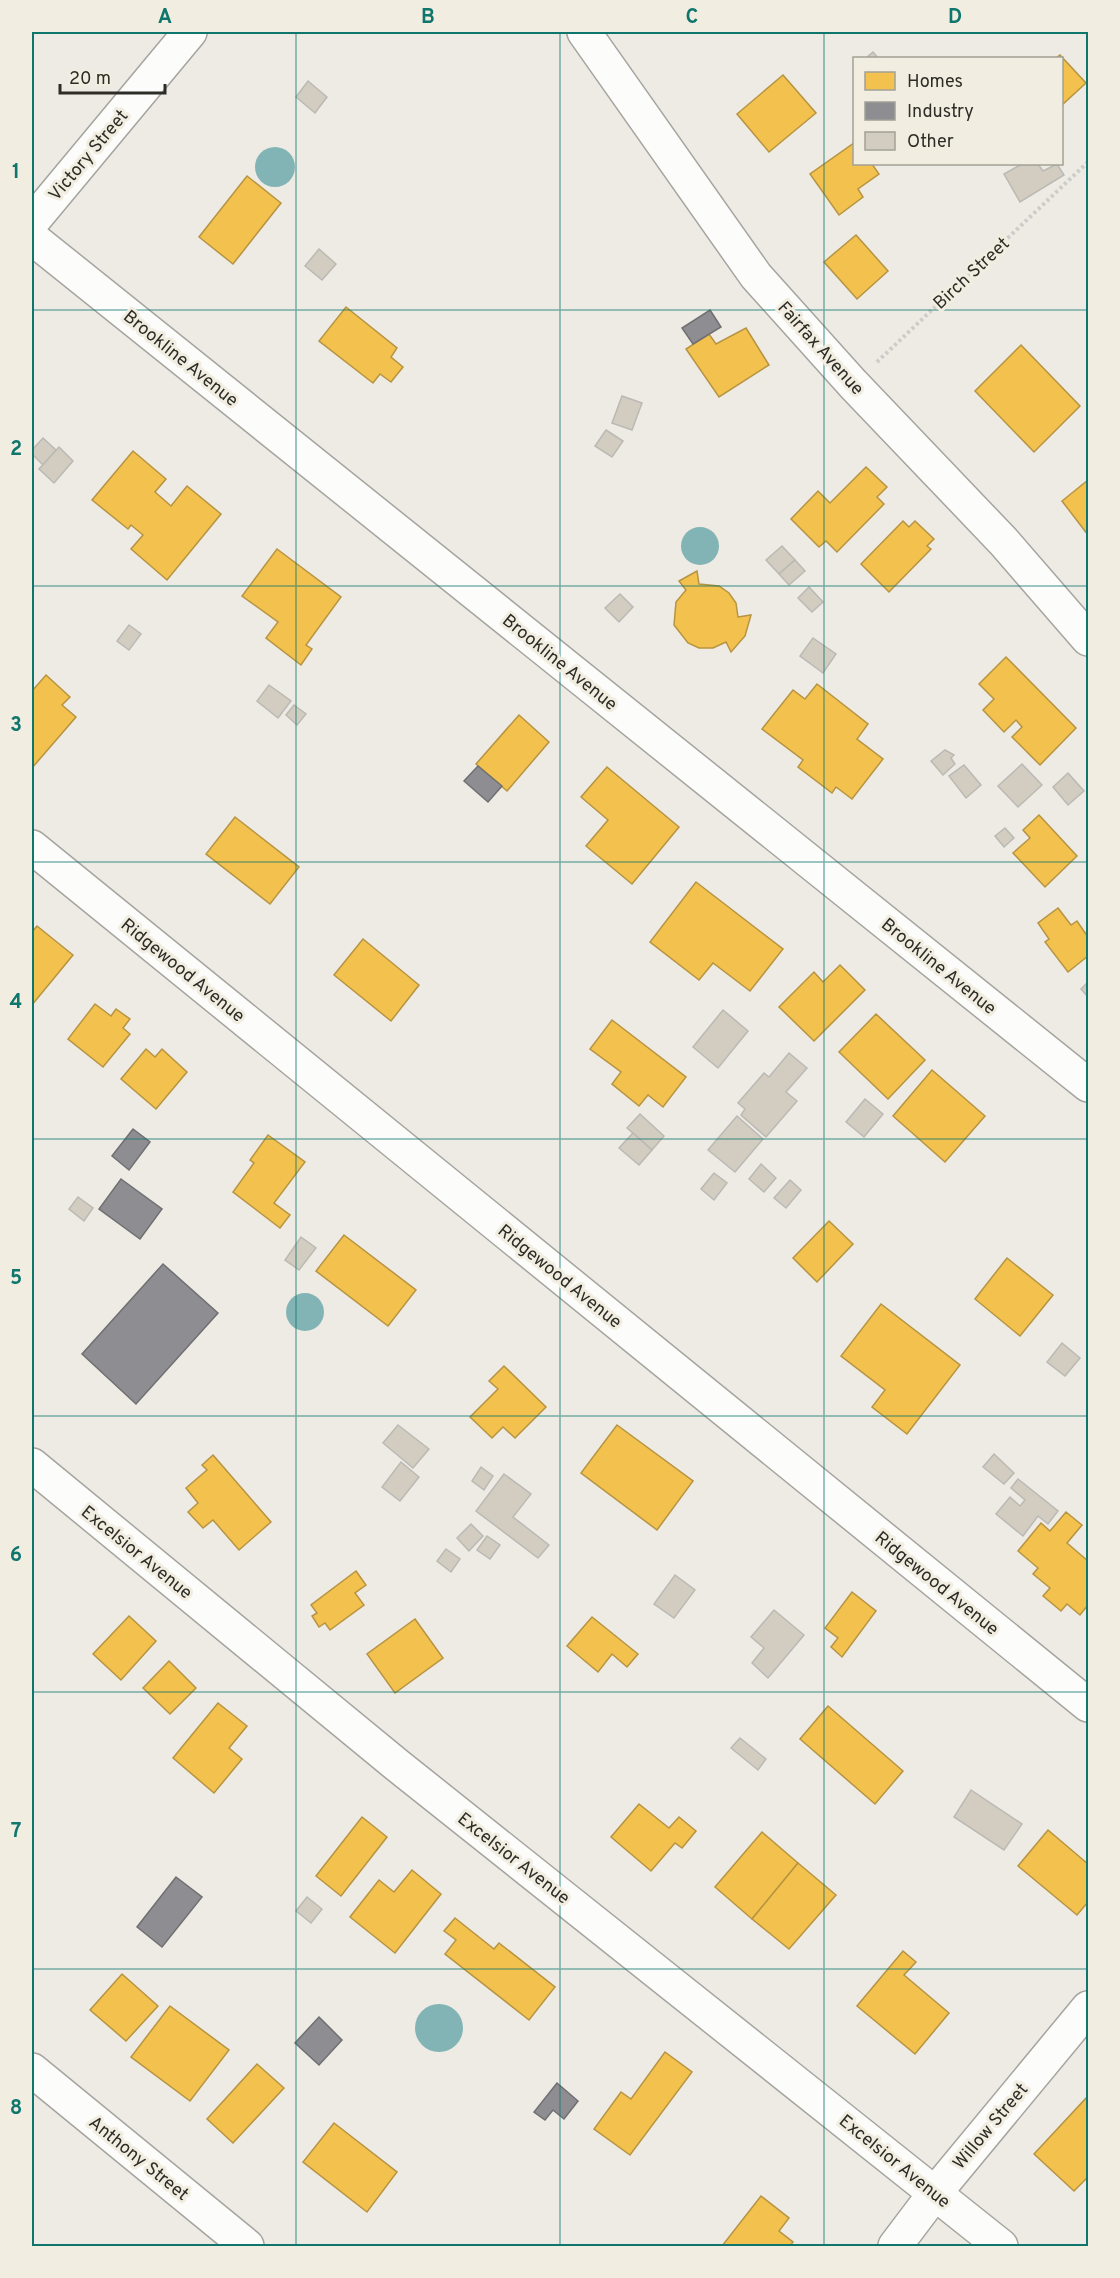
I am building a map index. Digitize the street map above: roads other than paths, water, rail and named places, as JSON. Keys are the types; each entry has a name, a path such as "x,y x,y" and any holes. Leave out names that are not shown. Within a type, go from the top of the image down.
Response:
{"street":[{"name":"Victory Street","path":"32,222 189,32"},
{"name":"Fairfax Avenue","path":"584,32 756,276 853,384 1003,541 1089,639"},
{"name":"Brookline Avenue","path":"32,238 1089,1085"},
{"name":"Ridgewood Avenue","path":"32,847 1089,1705"},
{"name":"Excelsior Avenue","path":"32,1465 397,1765 1001,2247"},
{"name":"Willow Street","path":"895,2247 935,2193 1089,2008"},
{"name":"Anthony Street","path":"32,2070 247,2247"}],"water":[{"path":"275,147 283,148 289,153 294,159 294,175 289,181 283,186 275,187 267,186 261,181 256,175 255,167 256,159 261,153 267,148"},
{"path":"700,527 713,533 719,546 713,559 700,565 687,559 681,546 687,533"},
{"path":"305,1293 318,1299 324,1312 318,1325 305,1331 292,1325 286,1312 292,1299"},
{"path":"439,2004 456,2011 463,2028 456,2045 439,2052 422,2045 415,2028 422,2011"}]}
